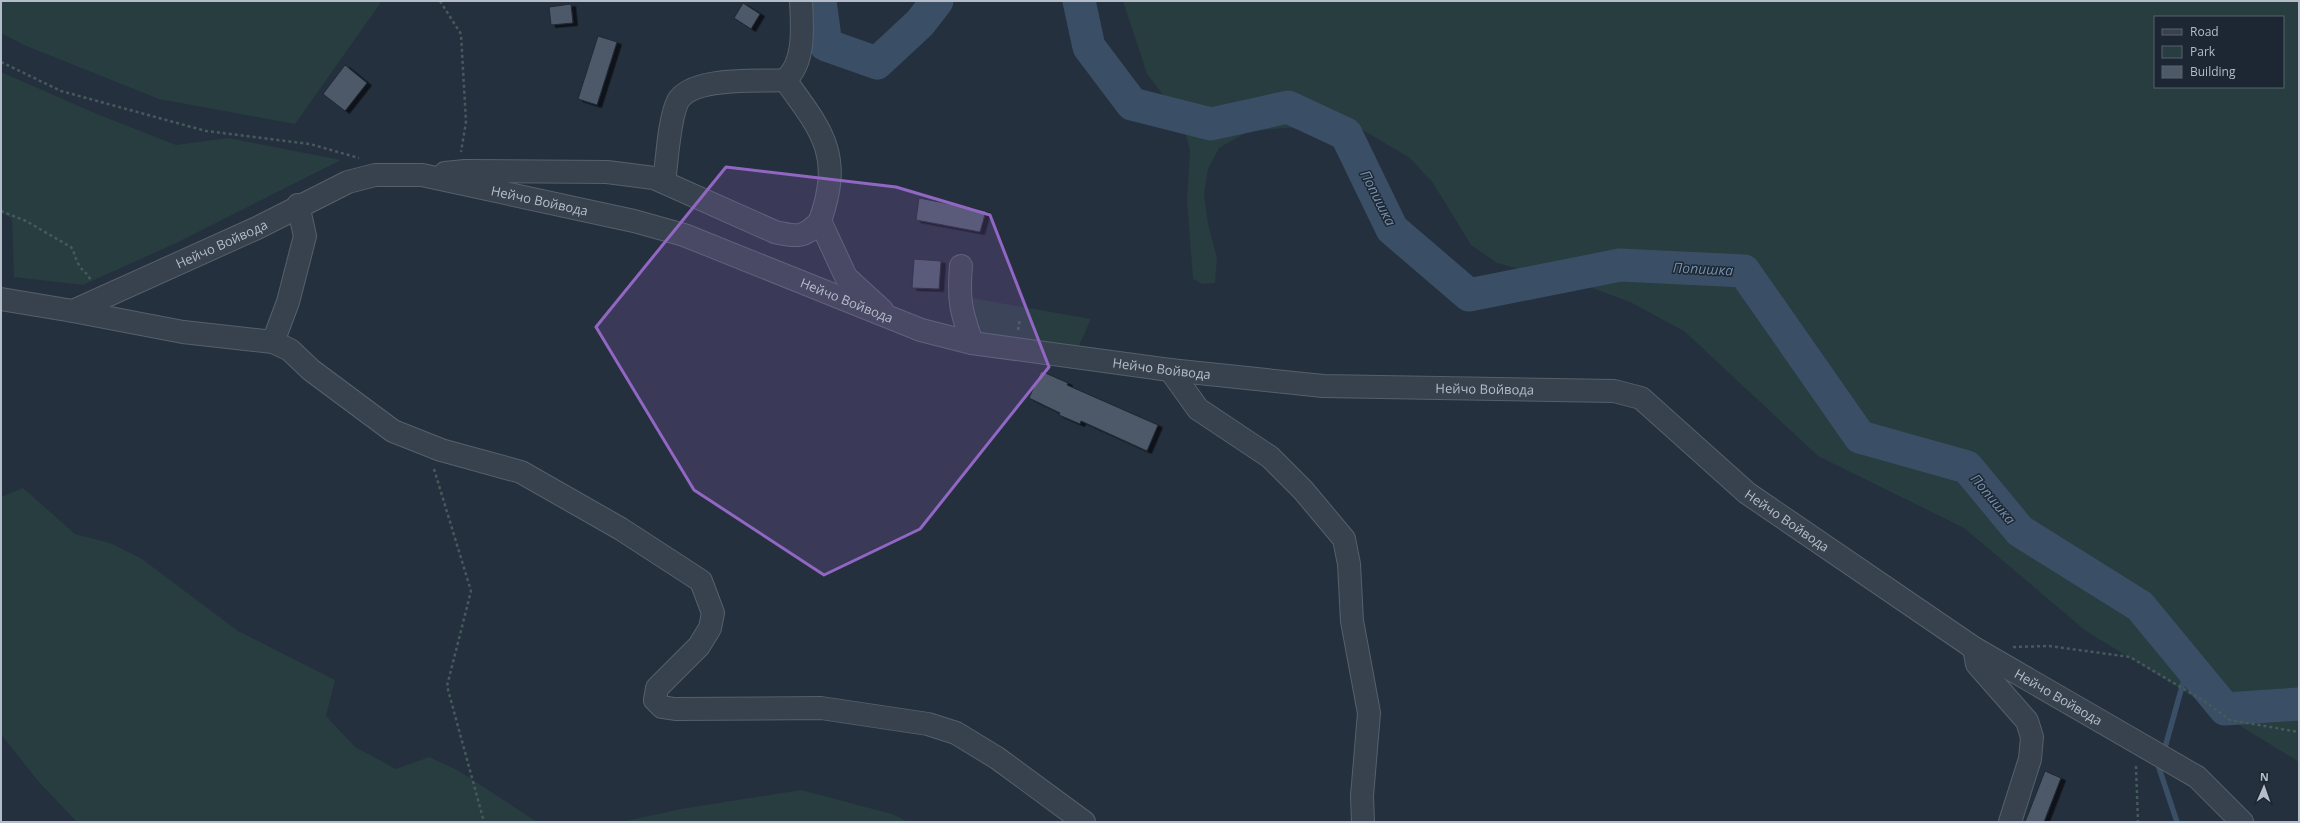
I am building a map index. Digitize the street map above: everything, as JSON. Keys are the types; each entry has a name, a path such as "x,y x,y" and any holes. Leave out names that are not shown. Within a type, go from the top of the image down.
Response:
{"street":[{"path":"664,182 673,118 678,102 688,90 700,86 744,81 785,80 792,74 799,56 802,30 801,1"},
{"path":"422,175 457,172 607,172 654,178 775,232 790,236 800,236 811,231 820,221 828,198 831,180 830,162 824,139 808,112 785,80"},
{"name":"Нейчо Войвода","path":"73,311 257,228 348,182 375,175 422,175 634,221 684,235 921,330 972,343 1170,370 1323,386 1614,391 1641,398 1747,493 1974,648 2197,777 2242,822"},
{"path":"273,342 288,302 304,242 305,236 298,206"},
{"path":"820,221 846,277 892,318"},
{"path":"960,266 958,295 963,318 972,343"},
{"path":"1,299 183,332 273,342 290,350 311,370 392,431 426,444 522,472 621,528 701,581 713,613 710,628 699,646 657,688 655,700 662,707 675,710 821,708 928,724 956,733 998,758 1084,822"},
{"path":"1170,370 1198,409 1270,457 1303,490 1344,539 1350,564 1352,621 1369,713 1362,796 1363,822"},
{"path":"1974,648 1977,664 2027,722 2032,737 2030,759 2010,822"}],"path":[{"path":"440,1 461,34 466,122 457,172"},
{"path":"1,62 61,91 206,131 310,144 362,158"},
{"path":"1,211 26,221 71,247 79,266 88,272 99,300"},
{"path":"426,444 471,591 448,686 484,822"},
{"path":"2012,647 2049,646 2130,657 2204,701 2230,720 2299,732"},
{"path":"2136,742 2138,822"}],"highlighted area":[{"path":"726,167 896,187 990,215 1049,367 920,529 824,575 694,490 596,327"}],"green space":[{"path":"1,1 382,1 295,124 159,99 24,45 1,33"},
{"path":"1123,1 2299,1 2299,762 2086,631 1964,528 1818,456 1684,331 1630,302 1592,288 1497,263 1471,245 1433,183 1410,158 1351,123 1249,131 1219,148 1208,169 1204,194 1208,224 1217,258 1215,283 1202,284 1193,279 1187,200 1190,150 1181,118 1147,74"},
{"path":"1,72 97,114 176,145 228,138 341,160 174,244 83,285 14,277 12,219 1,212"},
{"path":"966,297 1091,319 1078,348 978,334"},
{"path":"23,488 75,534 110,543 142,559 238,631 335,680 326,716 355,747 396,769 429,757 459,771 537,822 77,822 38,781 1,734 1,497"},
{"path":"801,790 892,814 908,822 621,822 681,809"}],"building":[{"path":"743,3 760,14 751,29 734,18"},
{"path":"571,4 573,23 551,25 549,7"},
{"path":"598,36 617,42 597,105 578,99"},
{"path":"345,65 367,83 345,111 323,94"},
{"path":"919,198 986,211 980,232 916,220"},
{"path":"914,259 941,261 939,289 912,288"},
{"path":"1041,371 1068,383 1067,385 1158,425 1147,451 1081,421 1080,424 1059,415 1060,413 1029,398"},
{"path":"2045,771 2061,778 2044,822 2025,822"}],"waterway":[{"name":"Попишка","path":"820,1 826,45 877,63 920,23 937,1"},
{"name":"Попишка","path":"1079,1 1089,47 1132,104 1211,124 1288,107 1346,134 1392,229 1469,295 1620,265 1744,271 1860,437 1967,467 2020,531 2140,606 2225,709 2299,704"},
{"path":"2164,751 2188,665"},
{"path":"2161,762 2159,768 2177,822"}]}
